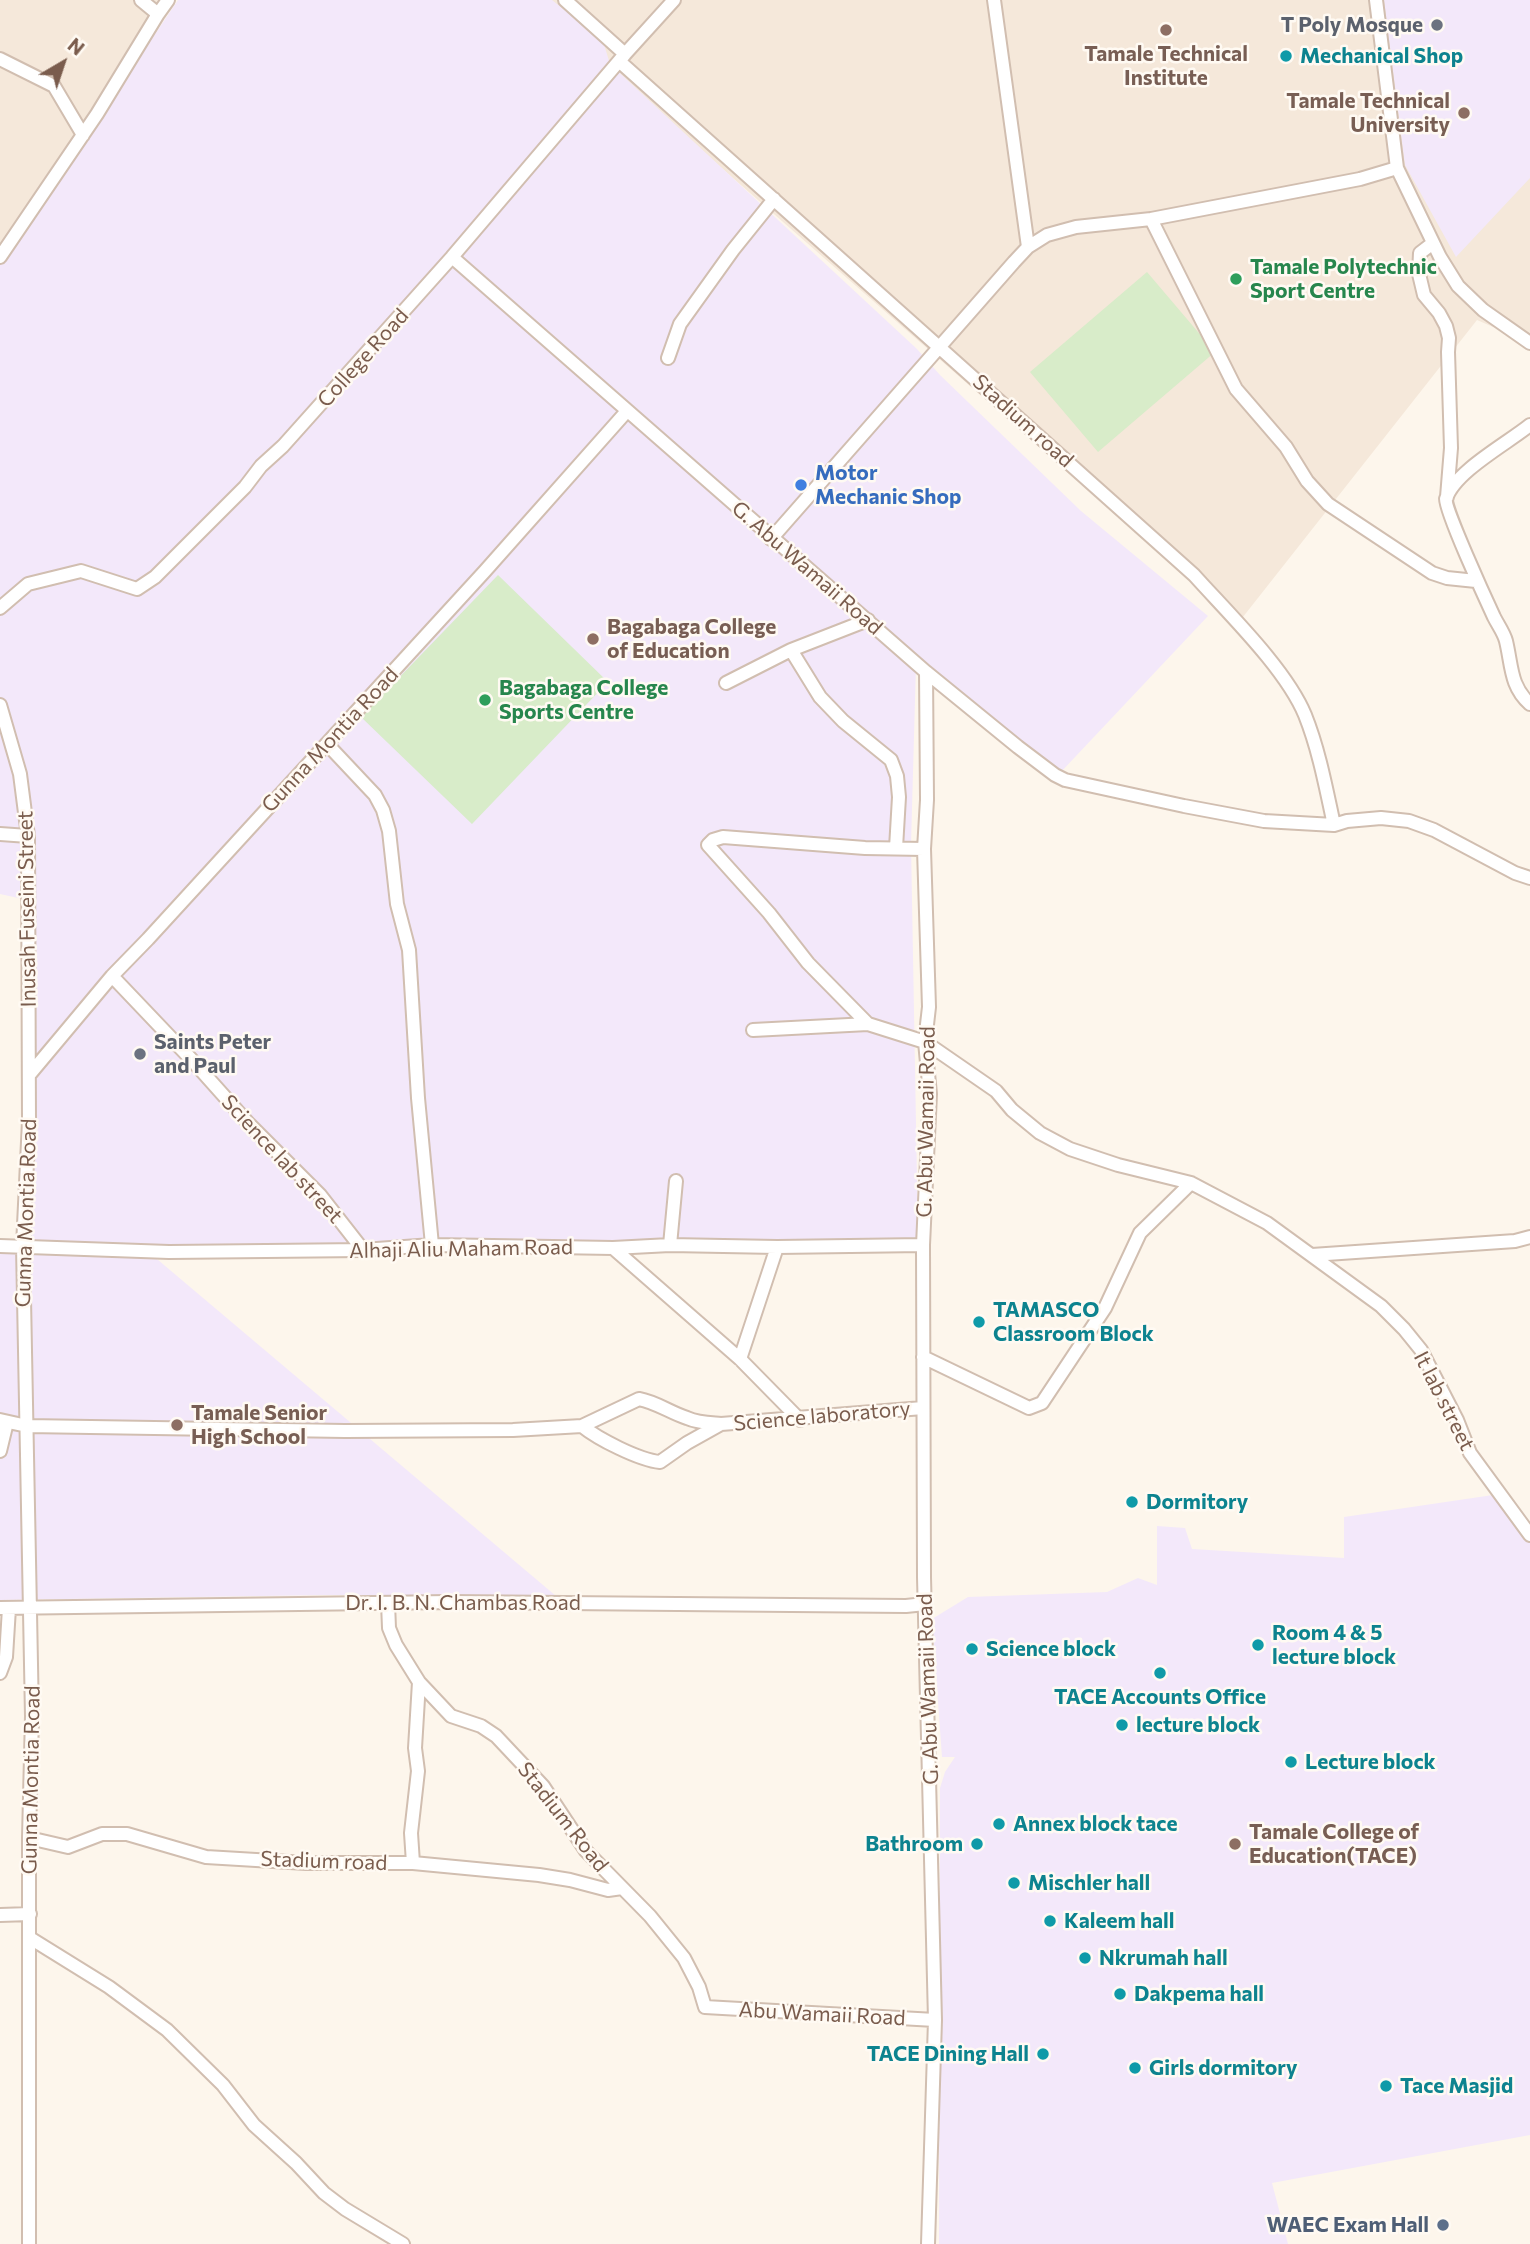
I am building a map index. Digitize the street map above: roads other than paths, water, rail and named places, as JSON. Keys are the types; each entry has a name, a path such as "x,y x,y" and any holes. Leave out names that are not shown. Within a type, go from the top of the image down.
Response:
{"street":[{"path":"141,0 158,14"},
{"path":"0,257 83,135 168,0"},
{"name":"Stadium road","path":"565,0 622,58 774,199 1194,575 1253,640 1292,691 1304,714 1315,748 1334,825"},
{"name":"College Road","path":"0,608 28,584 81,571 137,589 155,577 283,446 452,257 674,0"},
{"path":"994,0 1028,247"},
{"path":"1376,0 1396,168 1433,243 1458,286 1483,310 1530,343"},
{"path":"0,59 54,86 83,135"},
{"path":"771,539 1028,247 1047,235 1076,227 1151,219 1360,179 1396,168"},
{"path":"668,358 680,324 733,250 774,199"},
{"path":"1151,219 1236,389 1286,447 1314,489 1328,504 1432,573 1476,582"},
{"path":"1433,243 1420,253 1419,274 1424,295 1439,313 1449,338 1451,448 1446,507 1476,582 1505,639 1513,682 1520,695 1530,704"},
{"name":"G. Abu Wamaii Road","path":"452,257 926,672 927,800 924,849 929,1007 925,1042 930,1094 923,1245 923,1408 934,2020 928,2244"},
{"name":"Gunna Montia Road","path":"29,2244 29,1839 32,1716 23,1246 30,1074 112,976 485,571 627,411"},
{"path":"1447,497 1468,469 1530,425"},
{"path":"726,683 791,650 868,620"},
{"path":"791,650 820,696 843,721 891,760 897,776 899,797 896,848"},
{"path":"926,672 1018,747 1055,775 1065,779 1264,821 1334,825 1346,821 1381,818 1409,821 1434,830 1515,873 1530,878"},
{"name":"Inusah Fuseini Street","path":"1,713 23,788 28,836 30,1074"},
{"path":"327,744 375,795 389,831 397,904 409,950 418,1098 432,1245"},
{"path":"0,834 28,836"},
{"path":"868,1024 808,963 745,884 708,845 723,837 865,848 924,849"},
{"name":"Science lab street","path":"112,976 249,1124 320,1195 363,1250"},
{"path":"753,1030 868,1024"},
{"name":"It lab street","path":"868,1024 925,1042 996,1091 1012,1110 1040,1133 1070,1149 1118,1165 1191,1182 1267,1223 1381,1306 1405,1329 1421,1350 1457,1420 1470,1453 1530,1535"},
{"path":"670,1245 676,1181"},
{"path":"923,1357 1029,1408 1042,1403 1105,1308 1140,1233 1191,1182"},
{"path":"1312,1255 1515,1241 1530,1237"},
{"name":"Alhaji Aliu Maham Road","path":"0,1246 169,1252 363,1250 432,1245 777,1248 923,1245"},
{"path":"612,1248 740,1359 800,1420"},
{"path":"740,1359 777,1248"},
{"path":"0,1451 4,1421 27,1426 345,1431 513,1430 582,1426 639,1399 702,1423 721,1424"},
{"name":"Science laboratory","path":"721,1424 800,1420 923,1408"},
{"path":"582,1426 596,1437 649,1461 660,1462 721,1424"},
{"name":"Dr. I. B. N. Chambas Road","path":"4,1608 449,1602 925,1604"},
{"name":"Stadium Road","path":"387,1603 389,1628 396,1645 419,1682 451,1716 481,1726 496,1737 543,1786 586,1852 684,1958 699,1987 702,2003 709,2009"},
{"path":"0,1673 6,1657 4,1608"},
{"path":"413,1863 411,1833 418,1771 415,1748 419,1682"},
{"name":"Stadium road","path":"29,1839 68,1847 102,1834 128,1834 206,1857 306,1863 413,1863 539,1875 608,1890 622,1888"},
{"path":"0,1915 30,1914"},
{"path":"30,1938 109,1987 167,2030 231,2094 254,2125 324,2193 403,2244"},
{"name":"Abu Wamaii Road","path":"709,2009 934,2020"}],"place":[{"name":"T Poly Mosque","path":"1437,25"},
{"name":"Tamale Technical Institute","path":"1166,30"},
{"name":"Mechanical Shop","path":"1286,56"},
{"name":"Tamale Technical University","path":"1464,113"},
{"name":"Tamale Polytechnic Sport Centre","path":"1236,279"},
{"name":"Motor Mechanic Shop","path":"801,485"},
{"name":"Bagabaga College of Education","path":"593,639"},
{"name":"Bagabaga College Sports Centre","path":"485,700"},
{"name":"Saints Peter and Paul","path":"140,1054"},
{"name":"TAMASCO Classroom Block","path":"979,1322"},
{"name":"Tamale Senior High School","path":"177,1425"},
{"name":"Dormitory","path":"1132,1502"},
{"name":"Room 4 & 5 lecture block","path":"1258,1645"},
{"name":"Science block","path":"972,1649"},
{"name":"TACE Accounts Office","path":"1160,1673"},
{"name":"lecture block","path":"1122,1725"},
{"name":"Lecture block","path":"1291,1762"},
{"name":"Annex block tace","path":"999,1824"},
{"name":"Bathroom","path":"977,1844"},
{"name":"Tamale College of Education(TACE)","path":"1235,1844"},
{"name":"Mischler hall","path":"1014,1883"},
{"name":"Kaleem hall","path":"1050,1921"},
{"name":"Nkrumah hall","path":"1085,1958"},
{"name":"Dakpema hall","path":"1120,1994"},
{"name":"TACE Dining Hall","path":"1043,2054"},
{"name":"Girls dormitory","path":"1135,2068"},
{"name":"Tace Masjid","path":"1386,2086"},
{"name":"WAEC Exam Hall","path":"1443,2225"}]}
